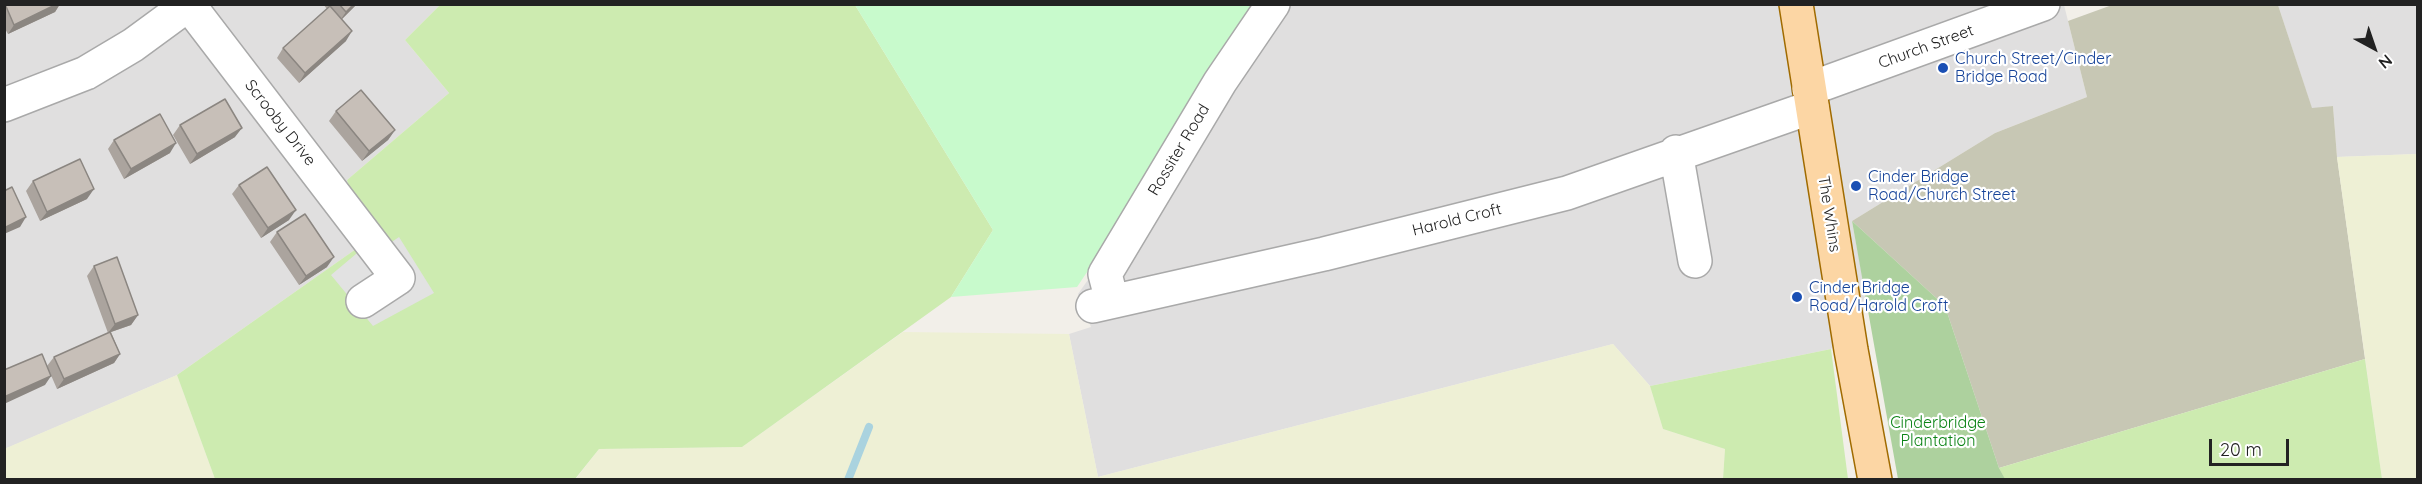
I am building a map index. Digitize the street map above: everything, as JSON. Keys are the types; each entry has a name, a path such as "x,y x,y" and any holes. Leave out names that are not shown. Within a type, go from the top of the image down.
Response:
{"main road":[{"name":"The Whins","path":"1796,4 1851,350 1875,480"}],"street":[{"name":"Rossiter Road","path":"1102,304 1105,274 1220,82 1274,4"},
{"name":"Church Street","path":"1811,98 2043,4"},
{"path":"4,105 86,73 133,45 189,5"},
{"name":"Scrooby Drive","path":"189,5 398,278 363,301"},
{"name":"Harold Croft","path":"1102,304 1324,254 1567,193 1811,98"},
{"path":"1676,152 1695,261"}],"shaded area":[{"path":"5,5 440,5 405,40 449,93 347,180 363,244 177,375 5,449"},
{"path":"1282,5 2064,5 2087,97 1995,133 1852,221 1868,307 1831,349 1650,386 1613,344 1098,477 1069,334 1091,327 1078,294"},
{"path":"2112,5 2278,5 2312,108 2333,106 2337,157 2365,359 1999,468 1945,306 1852,221 1995,133 2087,97 2068,21"},
{"path":"2278,5 2417,5 2417,154 2337,157 2333,106 2312,109"},
{"path":"2417,154 2417,479 2382,479 2337,157"},
{"path":"399,237 434,293 373,326 331,275 375,238 383,248"},
{"path":"903,332 1069,334 1098,477 1613,344 1650,386 1663,429 1725,449 1723,480 575,480 599,449 742,447"},
{"path":"177,375 215,479 5,479 4,449"}],"green space":[{"path":"440,5 855,5 993,230 951,297 742,447 599,449 575,479 215,479 177,375 363,244 347,180 449,93 405,40"},
{"path":"855,5 1266,5 1077,287 951,297 993,230"},
{"name":"Cinderbridge Plantation","path":"1852,221 1945,306 1999,468 2005,479 1898,479"},
{"path":"1831,349 1848,479 1723,479 1725,449 1663,429 1650,386"},
{"path":"2365,359 2382,479 2005,480 1999,468"}],"building":[{"path":"5,4 57,4 14,25"},
{"path":"339,4 354,4 346,12"},
{"path":"330,6 352,31 305,73 283,48"},
{"path":"361,90 395,130 369,151 336,111"},
{"path":"225,99 242,128 197,154 180,125"},
{"path":"160,114 176,143 131,169 114,140"},
{"path":"80,159 94,189 47,212 33,181"},
{"path":"267,167 296,210 268,228 239,185"},
{"path":"12,187 26,217 4,228 4,191"},
{"path":"305,214 334,257 306,276 277,232"},
{"path":"117,257 138,315 115,324 94,266"},
{"path":"110,332 120,354 64,379 54,357"},
{"path":"42,354 51,376 4,397 4,370"}],"waterway":[{"path":"848,480 869,427"}],"place":[{"name":"Church Street/Cinder Bridge Road","path":"1943,68"},
{"name":"Cinder Bridge Road/Church Street","path":"1856,186"},
{"name":"Cinder Bridge Road/Harold Croft","path":"1797,297"}]}
